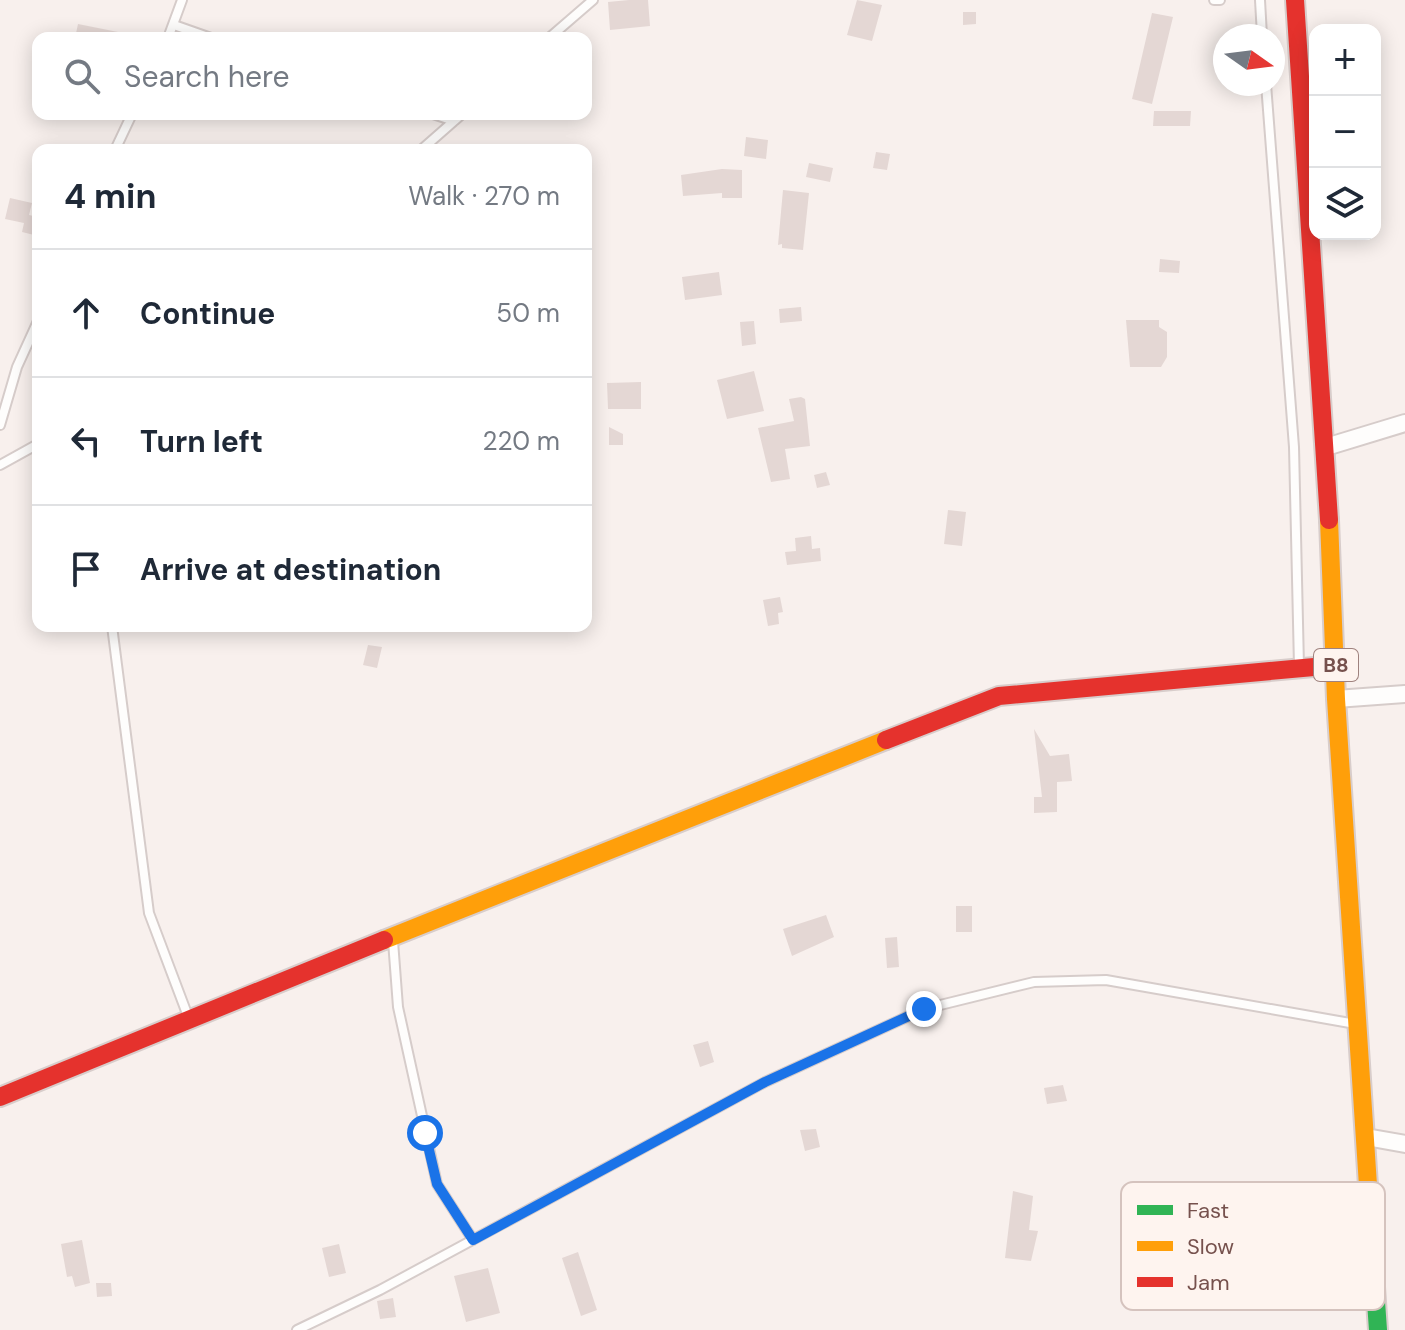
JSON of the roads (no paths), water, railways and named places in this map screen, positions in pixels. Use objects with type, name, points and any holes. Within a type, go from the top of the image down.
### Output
[{"type":"main road","name":"B8","points":[[1295,0],[1326,447],[1336,699],[1369,1182]]},
{"type":"main road","points":[[0,1097],[392,936],[999,696],[1336,665]]},
{"type":"main road","name":"B8","points":[[1377,1310],[1378,1330]]},
{"type":"street","points":[[1326,447],[1405,423]]},
{"type":"street","points":[[1336,699],[1405,694]]},
{"type":"street","points":[[1366,1137],[1405,1144]]},
{"type":"lane","points":[[171,32],[182,0]]},
{"type":"lane","points":[[556,32],[593,0]]},
{"type":"lane","points":[[1214,0],[1220,0]]},
{"type":"lane","points":[[1260,0],[1261,24]]},
{"type":"lane","points":[[174,25],[194,32]]},
{"type":"lane","points":[[1267,96],[1294,447],[1299,669]]},
{"type":"lane","points":[[118,144],[129,120]]},
{"type":"lane","points":[[428,144],[454,121]]},
{"type":"lane","points":[[0,425],[17,367],[32,334]]},
{"type":"lane","points":[[0,465],[32,447]]},
{"type":"lane","points":[[113,632],[149,913],[190,1021]]},
{"type":"lane","points":[[392,936],[398,1007],[437,1184],[473,1240]]},
{"type":"lane","points":[[297,1330],[380,1290],[765,1082],[924,1009],[1034,982],[1106,980],[1275,1012],[1322,1016],[1356,1025]]}]
